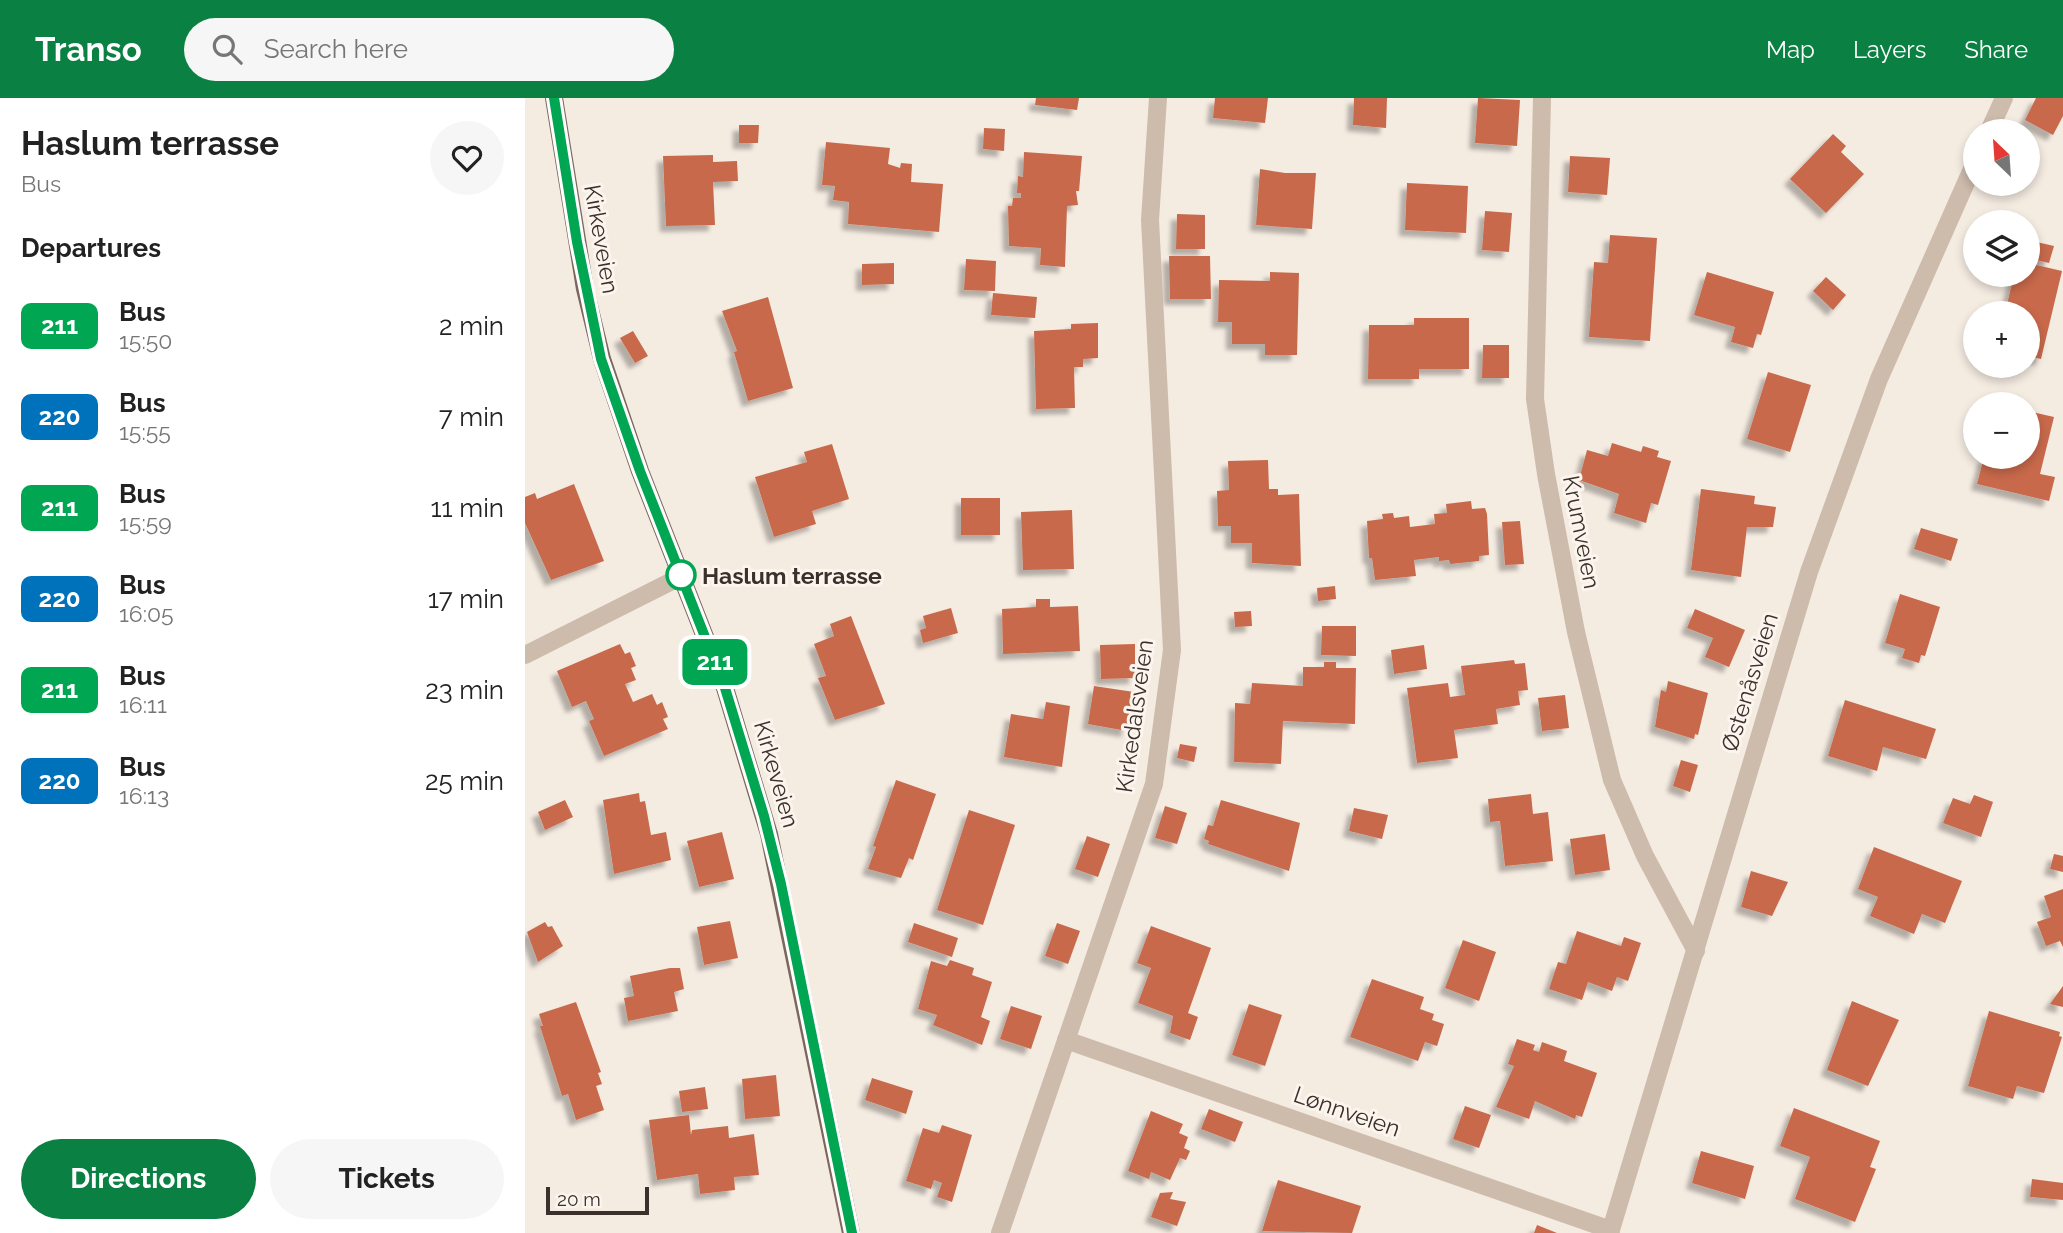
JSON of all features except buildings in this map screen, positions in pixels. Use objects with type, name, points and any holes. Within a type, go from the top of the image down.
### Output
[{"type":"main road","name":"Kirkeveien","points":[[554,98],[575,235],[601,359],[631,447],[725,688],[766,823],[781,884],[851,1233]]},
{"type":"street","name":"Kirkedalsveien","points":[[1000,1233],[1154,784],[1172,650],[1150,220],[1158,98]]},
{"type":"street","name":"Krumveien","points":[[1542,98],[1535,399],[1546,474],[1576,632],[1612,780],[1645,856],[1696,951]]},
{"type":"street","points":[[1994,119],[2004,98]]},
{"type":"street","name":"Østenåsveien","points":[[1611,1232],[1756,742],[1844,470],[1879,379],[1963,189]]},
{"type":"street","points":[[525,655],[682,576]]},
{"type":"street","name":"Lønnveien","points":[[1066,1040],[1611,1232]]},
{"type":"bus line","name":"211","points":[[554,98],[585,289],[601,359],[640,471],[725,688],[755,780],[781,884],[852,1233]]},
{"type":"place","name":"Haslum terrasse","points":[[681,575]]}]
